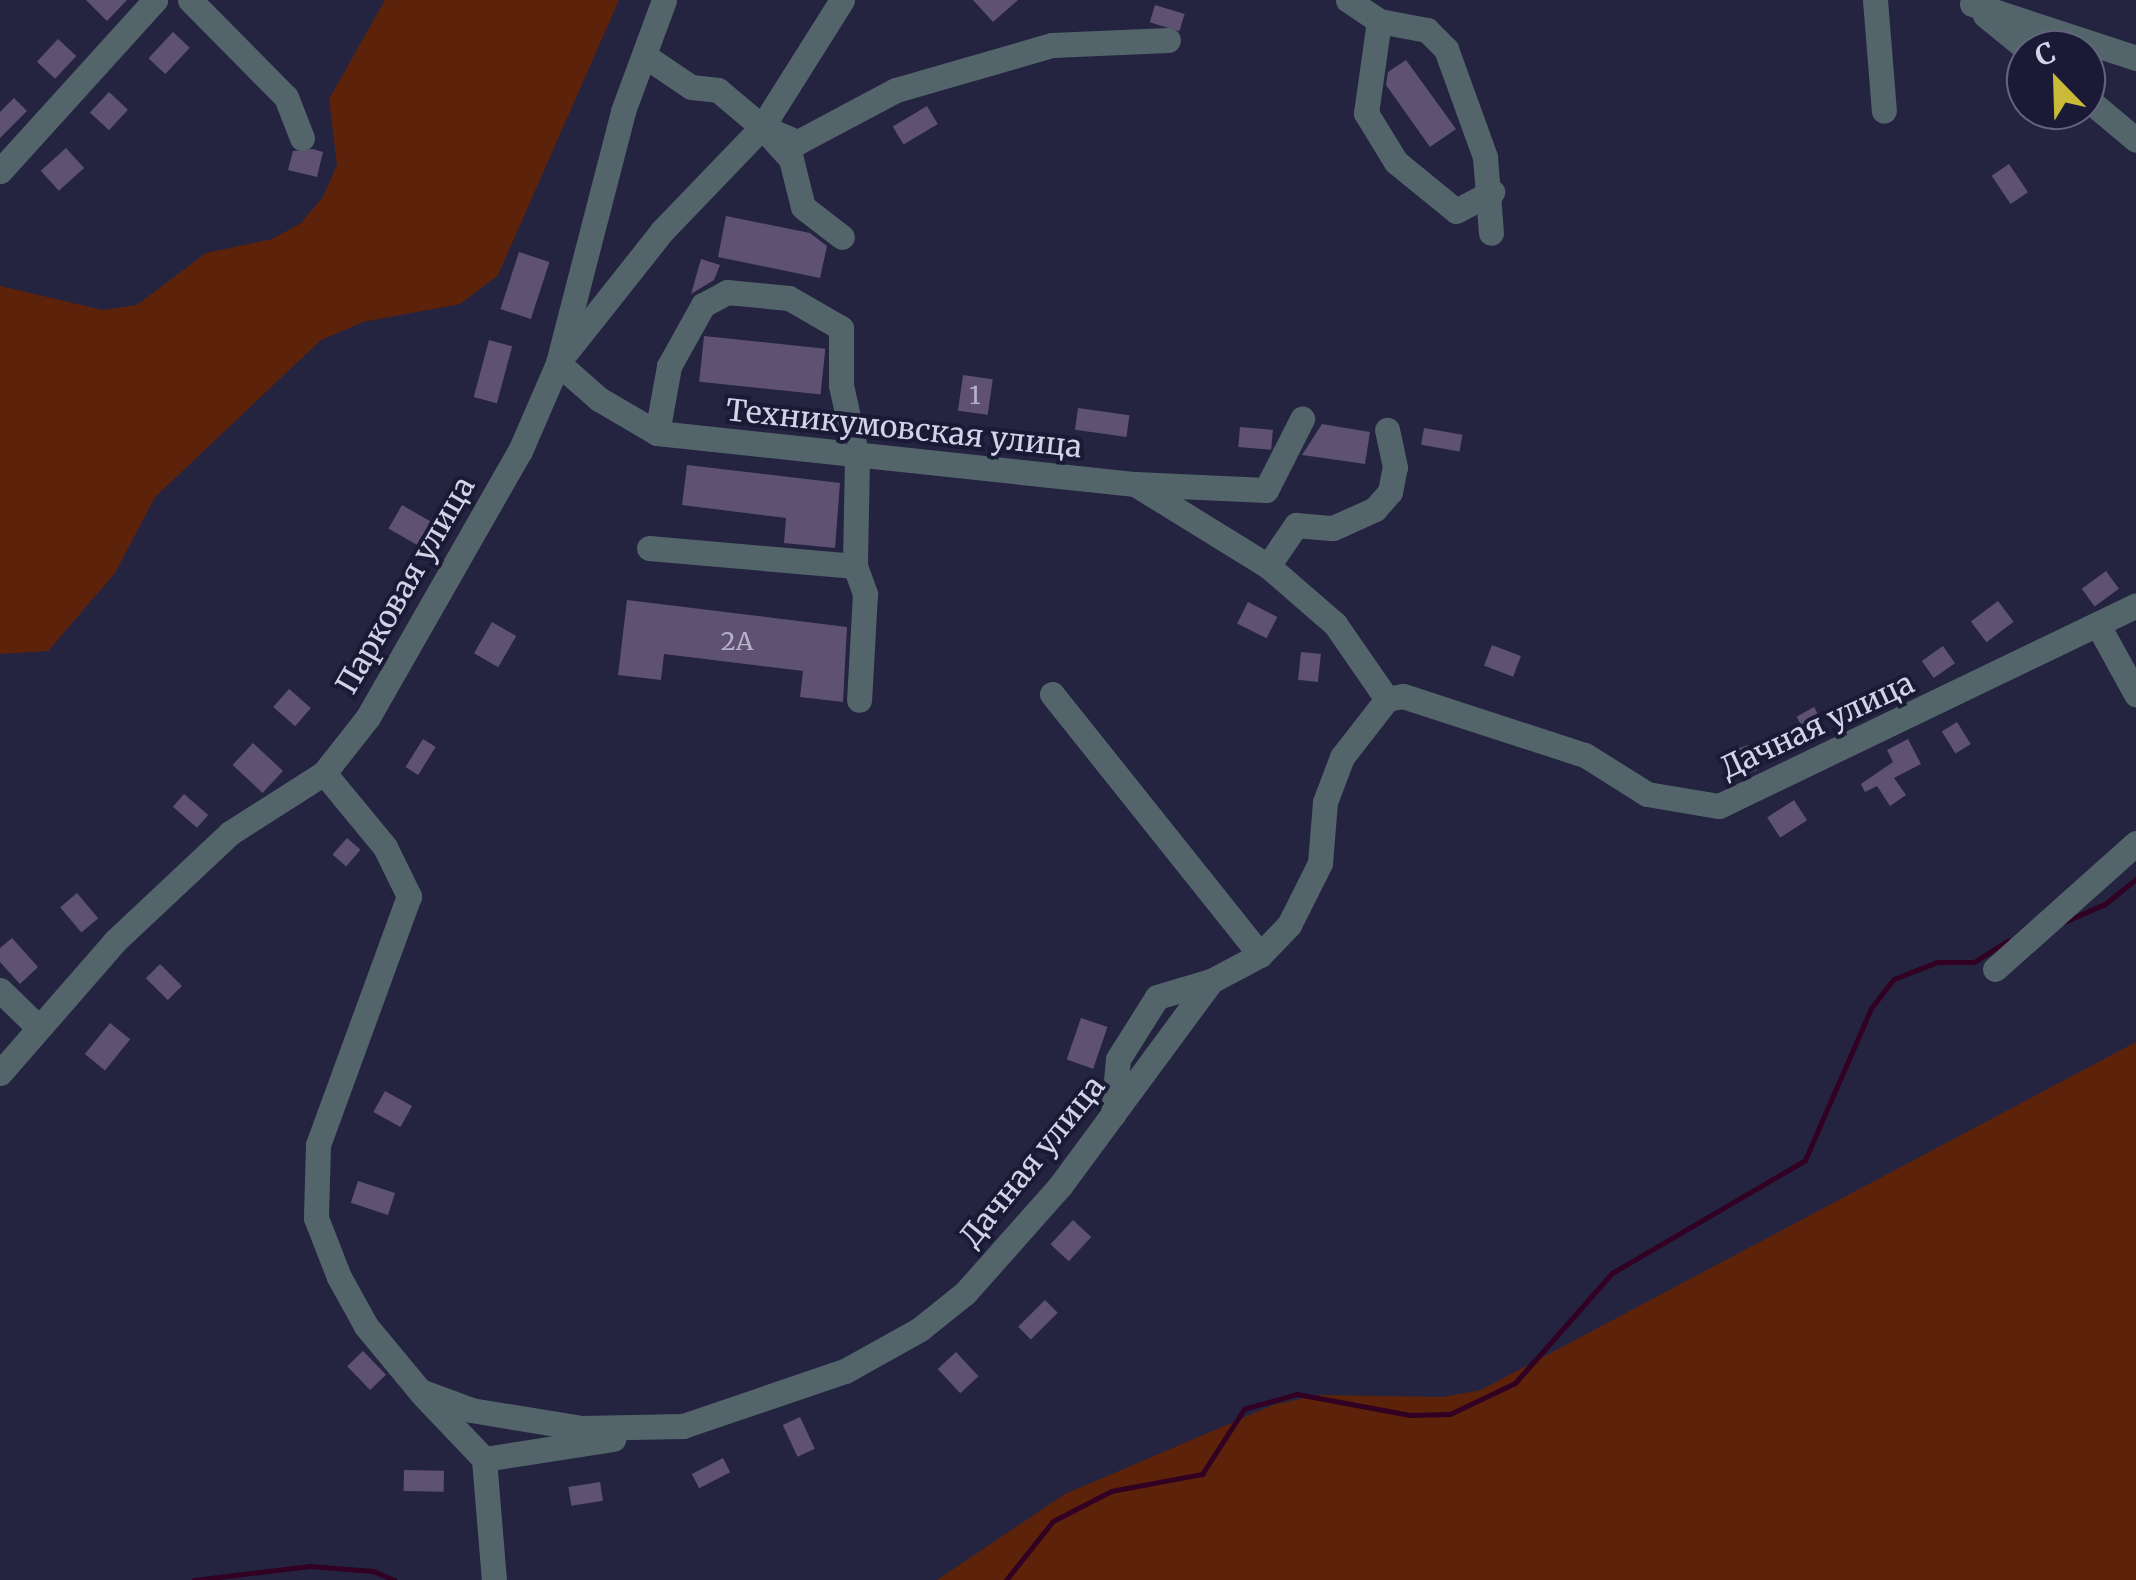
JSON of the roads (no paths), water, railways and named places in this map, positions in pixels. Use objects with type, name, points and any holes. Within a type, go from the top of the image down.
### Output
[{"type":"street","points":[[0,171],[155,0]]},
{"type":"street","points":[[190,0],[286,97],[302,138]]},
{"type":"street","name":"Парковая улица","points":[[0,1073],[115,941],[230,833],[324,773],[368,717],[511,468],[558,363],[623,111],[664,0]]},
{"type":"street","points":[[558,363],[662,232],[762,127],[842,0]]},
{"type":"street","points":[[1348,0],[1379,21],[1427,30],[1446,50],[1492,192],[1491,232]]},
{"type":"street","points":[[1875,0],[1873,34],[1884,111]]},
{"type":"street","points":[[1967,2],[2006,33]]},
{"type":"street","points":[[1967,2],[2136,58]]},
{"type":"street","points":[[1379,21],[1366,113],[1396,162],[1456,212],[1492,192]]},
{"type":"street","points":[[762,127],[798,142],[896,90],[1052,46],[1168,40]]},
{"type":"street","points":[[646,56],[690,87],[718,90],[762,127],[791,158],[802,207],[842,237]]},
{"type":"street","points":[[2106,115],[2136,140]]},
{"type":"street","points":[[657,433],[668,366],[703,305],[727,292],[788,298],[841,328],[842,385],[856,458],[855,566],[866,612],[859,700]]},
{"type":"street","name":"Техникумовская улица","points":[[558,363],[598,398],[657,433],[856,458],[1135,484],[1266,490],[1302,418]]},
{"type":"street","points":[[1268,566],[1296,526],[1333,528],[1375,509],[1390,492],[1395,467],[1387,430]]},
{"type":"street","points":[[1135,484],[1268,566],[1335,624],[1387,699]]},
{"type":"street","points":[[649,548],[855,566]]},
{"type":"street","name":"Дачная улица","points":[[324,773],[385,847],[409,896],[318,1145],[316,1218],[366,1326],[420,1391],[471,1410],[582,1428],[683,1426],[845,1371],[920,1329],[965,1292],[1060,1186],[1211,981],[1260,954],[1288,925],[1320,863],[1324,802],[1342,757],[1387,699],[1403,696],[1585,755],[1648,794],[1719,806],[2099,627],[2136,605]]},
{"type":"street","points":[[2099,627],[2136,694]]},
{"type":"street","points":[[1052,694],[1260,954]]},
{"type":"street","points":[[1995,969],[2136,843]]},
{"type":"street","points":[[0,990],[38,1027]]},
{"type":"street","points":[[420,1391],[484,1459],[494,1580]]},
{"type":"street","points":[[484,1459],[683,1426]]},
{"type":"waterway","points":[[2064,922],[2105,904],[2136,879]]},
{"type":"waterway","points":[[1006,1580],[1053,1521],[1111,1491],[1202,1474],[1244,1409],[1297,1394],[1410,1415],[1450,1414],[1515,1383],[1612,1273],[1805,1160],[1871,1008],[1894,979],[1937,962],[1974,962],[2009,940]]},
{"type":"waterway","points":[[194,1580],[310,1566],[373,1571],[394,1580]]}]
